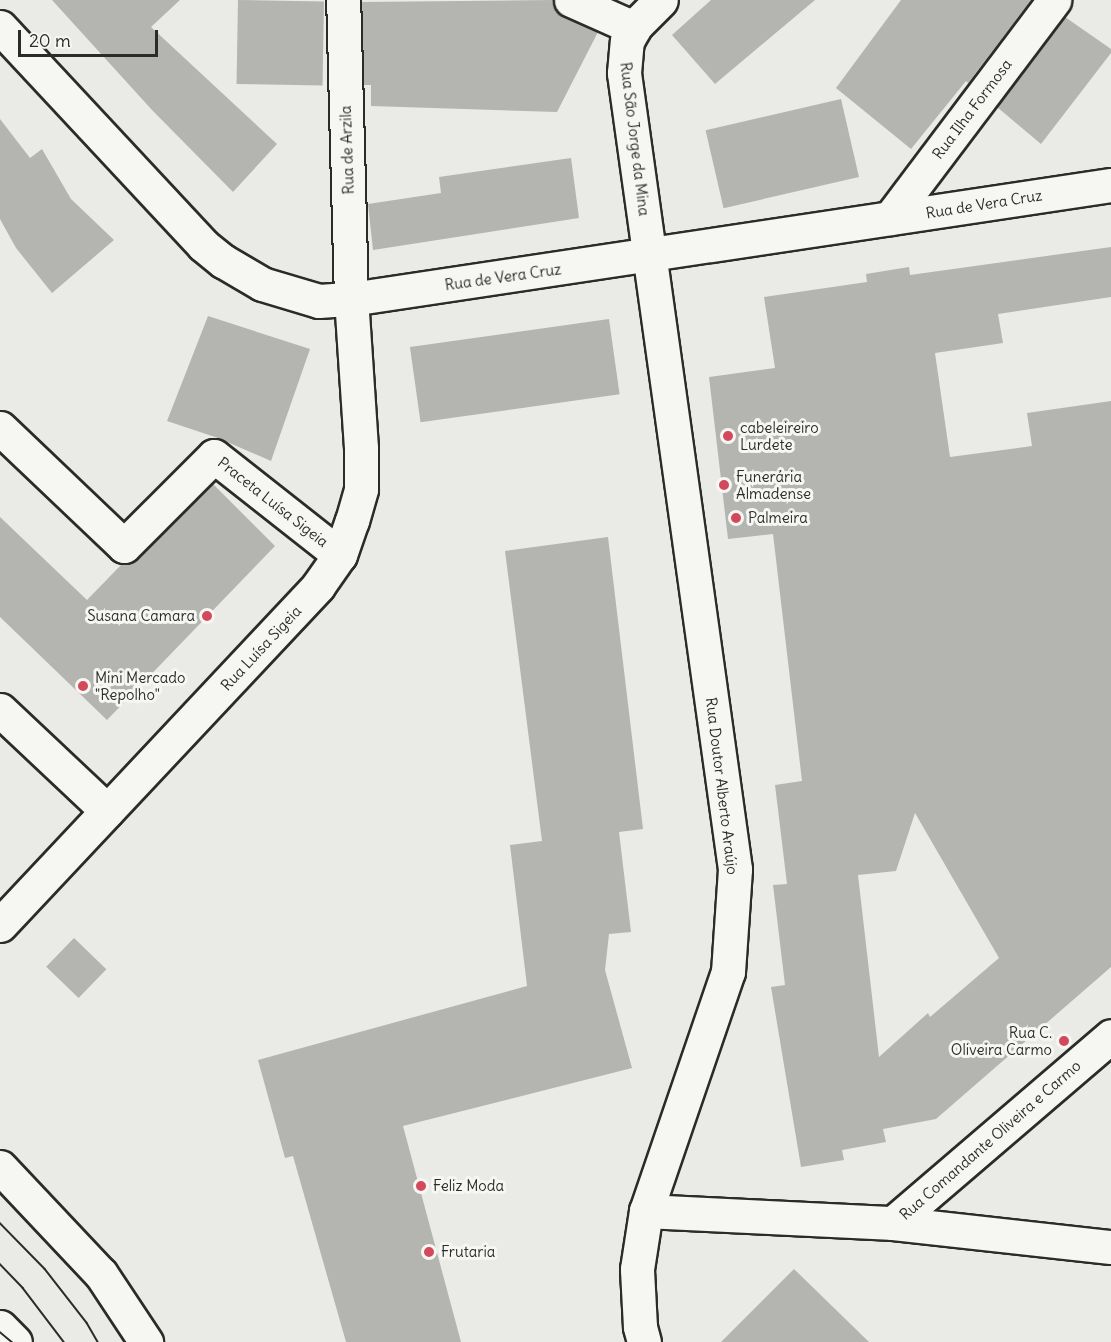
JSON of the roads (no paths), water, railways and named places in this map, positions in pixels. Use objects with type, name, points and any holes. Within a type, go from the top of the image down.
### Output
[{"type":"street","name":"Rua de Arzila","points":[[343,0],[351,299]]},
{"type":"street","points":[[571,0],[634,28]]},
{"type":"street","name":"Rua São Jorge da Mina","points":[[650,255],[624,72],[627,41],[634,28],[661,0]]},
{"type":"street","name":"Rua Ilha Formosa","points":[[890,218],[1053,0]]},
{"type":"street","name":"Rua de Vera Cruz","points":[[0,27],[187,230],[223,261],[262,284],[302,298],[319,301],[351,299],[1111,185]]},
{"type":"street","name":"Rua Doutor Alberto Araújo","points":[[644,1342],[640,1327],[637,1269],[646,1211],[728,972],[735,869],[650,255]]},
{"type":"street","name":"Rua Luísa Sigeia","points":[[0,926],[318,586],[340,555],[362,489],[351,299]]},
{"type":"street","name":"Praceta Luísa Sigeia","points":[[0,428],[124,546],[214,456],[340,555]]},
{"type":"street","points":[[0,710],[107,811]]},
{"type":"street","name":"Rua Comandante Oliveira e Carmo","points":[[646,1211],[893,1223],[1111,1036]]},
{"type":"street","points":[[0,1167],[101,1274],[146,1342]]},
{"type":"street","points":[[893,1223],[1111,1247]]},
{"type":"street","points":[[0,1327],[15,1342]]},
{"type":"tram line","points":[[0,1223],[45,1269],[87,1323],[98,1342]]},
{"type":"tram line","points":[[0,1264],[23,1288],[64,1342]]},
{"type":"tram line","points":[[0,1332],[12,1342]]},
{"type":"place","name":"cabeleireiro Lurdete","points":[[728,436]]},
{"type":"place","name":"Funerária Almadense","points":[[724,485]]},
{"type":"place","name":"Palmeira","points":[[736,518]]},
{"type":"place","name":"Susana Camara","points":[[207,616]]},
{"type":"place","name":"Mini Mercado \"Repolho\"","points":[[83,686]]},
{"type":"place","name":"Rua C. Oliveira Carmo","points":[[1064,1041]]},
{"type":"place","name":"Feliz Moda","points":[[421,1186]]},
{"type":"place","name":"Frutaria","points":[[429,1252]]}]
